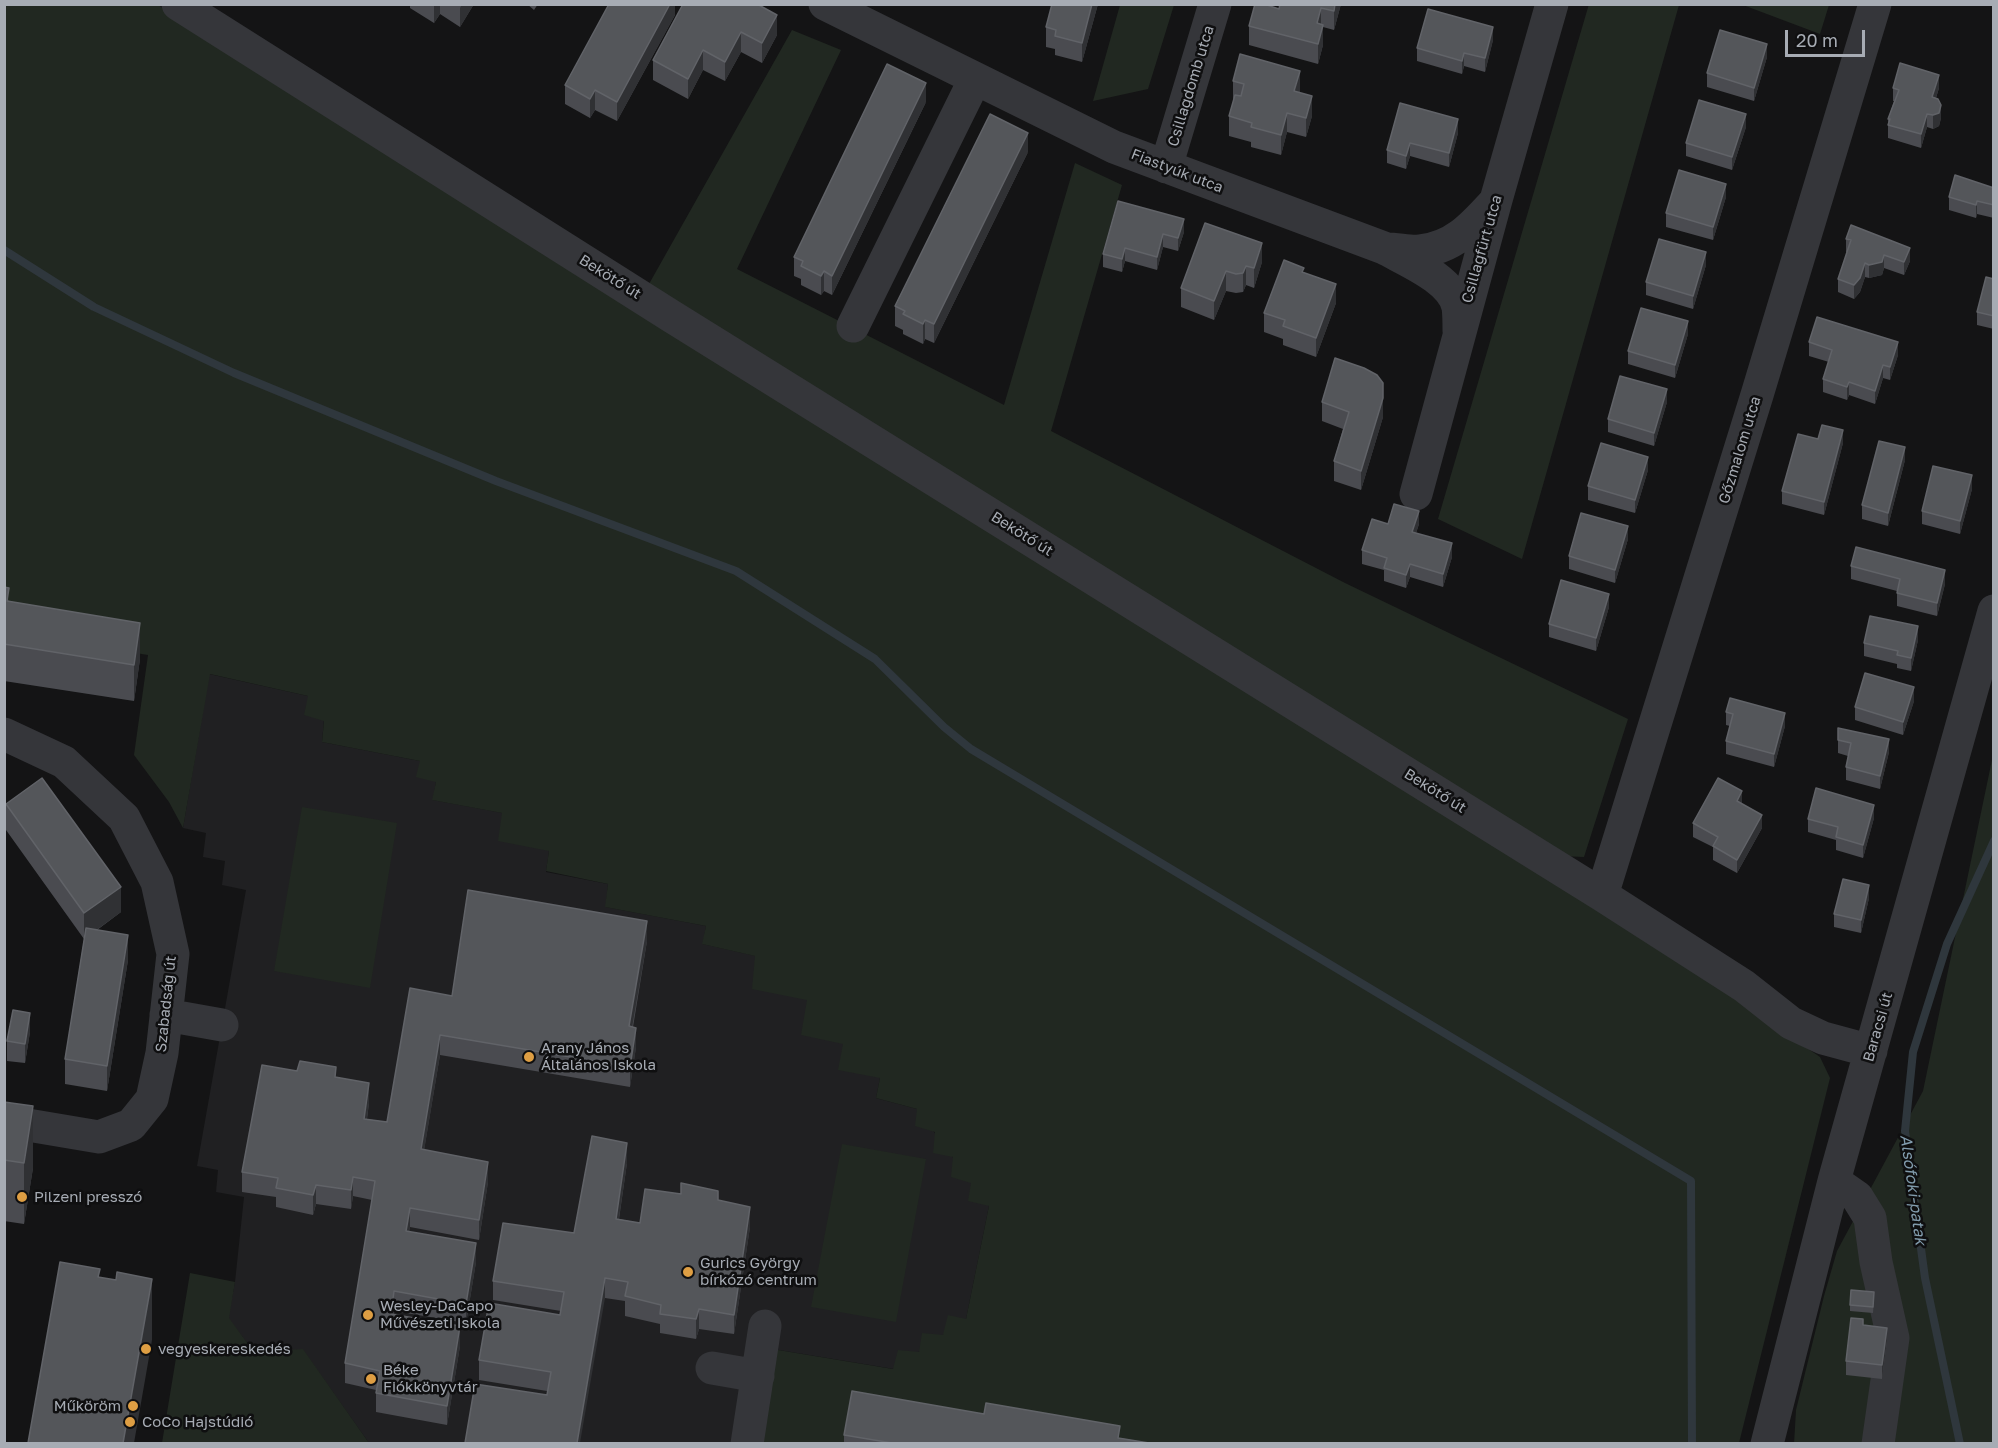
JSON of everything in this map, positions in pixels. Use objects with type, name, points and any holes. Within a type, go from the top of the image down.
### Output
[{"type":"street","name":"Bekötő út","points":[[178,4],[671,316],[1602,895],[1744,986],[1791,1023],[1823,1038],[1871,1051]]},
{"type":"street","name":"Fiastyúk utca","points":[[825,4],[1114,147],[1384,248],[1446,285],[1458,305],[1460,331]]},
{"type":"street","name":"Csillagdomb utca","points":[[1166,167],[1215,4]]},
{"type":"street","name":"Csillagfürt utca","points":[[1416,494],[1552,4]]},
{"type":"street","name":"Gőzmalom utca","points":[[1602,895],[1875,4]]},
{"type":"street","points":[[853,326],[975,79]]},
{"type":"street","name":"Fiastyúk utca","points":[[1384,248],[1420,251],[1449,243],[1469,231],[1496,200]]},
{"type":"street","name":"Baracsi út","points":[[1767,1443],[1834,1181],[1994,611]]},
{"type":"street","name":"Szabadság út","points":[[4,734],[64,762],[124,818],[156,882],[172,954],[162,1053],[152,1099],[130,1125],[99,1137],[4,1121]]},
{"type":"street","points":[[166,1016],[222,1025]]},
{"type":"street","points":[[1834,1181],[1857,1197],[1870,1218],[1876,1262],[1893,1338],[1878,1443]]},
{"type":"street","points":[[747,1443],[765,1326]]},
{"type":"street","points":[[712,1368],[758,1376]]},
{"type":"shaded area","points":[[1589,4],[1679,5],[1522,559],[1438,519]]},
{"type":"shaded area","points":[[4,5],[158,5],[1632,928],[1820,1057],[1830,1078],[1739,1443],[738,1443],[754,1346],[893,1369],[898,1350],[919,1352],[922,1333],[943,1335],[948,1315],[966,1319],[989,1206],[968,1201],[971,1183],[951,1177],[953,1157],[933,1153],[935,1132],[915,1126],[917,1109],[876,1098],[880,1078],[838,1070],[843,1044],[801,1035],[807,1000],[752,989],[755,956],[702,944],[706,926],[605,907],[608,884],[546,871],[549,851],[498,841],[502,813],[432,800],[436,782],[416,777],[420,761],[322,742],[324,721],[304,715],[308,696],[210,674],[183,828],[169,802],[134,755],[148,655],[15,634],[4,616]]},
{"type":"shaded area","points":[[1120,5],[1174,5],[1148,89],[1093,101]]},
{"type":"shaded area","points":[[1743,5],[1829,5],[1820,34]]},
{"type":"shaded area","points":[[792,30],[841,50],[737,269],[1004,405],[1075,163],[1122,185],[1051,431],[1345,583],[1628,719],[1584,857],[1561,856],[649,284]]},
{"type":"shaded area","name":"Arany János Általános Iskola","points":[[209,674],[308,696],[324,720],[322,742],[420,761],[436,782],[433,800],[503,813],[549,851],[546,872],[608,884],[606,907],[706,926],[703,944],[756,956],[808,1000],[844,1044],[880,1078],[876,1098],[917,1109],[989,1206],[966,1319],[894,1369],[754,1346],[738,1443],[369,1443],[303,1350],[273,1351],[251,1348],[228,1318],[235,1282],[244,1197],[216,1192],[218,1170],[197,1166],[246,890],[222,885],[225,861],[203,857],[206,833],[183,828]]},
{"type":"shaded area","points":[[1993,755],[1993,1443],[1794,1444],[1796,1410],[1837,1251],[1923,1091]]},
{"type":"shaded area","points":[[302,807],[397,823],[370,988],[274,971]]},
{"type":"shaded area","points":[[842,1144],[926,1159],[896,1322],[811,1307]]},
{"type":"shaded area","points":[[190,1273],[235,1282],[229,1318],[251,1348],[273,1351],[303,1349],[369,1443],[162,1443]]},
{"type":"building","points":[[609,4],[670,4],[617,102],[595,90],[590,99],[565,85]]},
{"type":"building","points":[[683,4],[757,4],[777,15],[762,43],[741,32],[725,62],[703,50],[688,79],[653,60]]},
{"type":"building","points":[[1052,4],[1092,4],[1082,43],[1055,36],[1056,30],[1046,27]]},
{"type":"building","points":[[1255,4],[1264,4],[1279,9],[1280,4],[1335,4],[1334,11],[1321,8],[1317,23],[1323,25],[1318,44],[1249,26]]},
{"type":"building","points":[[1428,9],[1493,27],[1485,58],[1464,53],[1462,61],[1417,48]]},
{"type":"building","points":[[1720,30],[1767,44],[1754,88],[1707,73]]},
{"type":"building","points":[[1240,54],[1300,71],[1294,91],[1312,96],[1306,118],[1287,113],[1281,135],[1251,127],[1252,123],[1229,116],[1235,95],[1241,96],[1244,84],[1233,81]]},
{"type":"building","points":[[1900,63],[1939,75],[1932,97],[1938,99],[1941,105],[1939,113],[1927,114],[1921,134],[1888,125],[1899,90],[1893,88]]},
{"type":"building","points":[[887,64],[926,83],[832,276],[824,271],[821,276],[801,266],[803,261],[794,257]]},
{"type":"building","points":[[1699,100],[1746,114],[1732,157],[1686,143]]},
{"type":"building","points":[[1400,103],[1458,119],[1449,153],[1410,143],[1406,156],[1387,150]]},
{"type":"building","points":[[990,114],[1028,133],[934,324],[925,320],[923,324],[903,314],[905,311],[895,306]]},
{"type":"building","points":[[1679,170],[1726,184],[1713,227],[1666,213]]},
{"type":"building","points":[[1955,175],[1994,188],[1994,205],[1977,201],[1976,205],[1949,197]]},
{"type":"building","points":[[1118,201],[1184,219],[1178,238],[1163,234],[1157,257],[1125,248],[1122,259],[1103,254]]},
{"type":"building","points":[[1205,223],[1262,243],[1254,268],[1246,266],[1243,273],[1236,274],[1226,271],[1214,301],[1181,288]]},
{"type":"building","points":[[1851,225],[1910,248],[1904,262],[1884,255],[1882,262],[1869,265],[1865,263],[1860,278],[1854,285],[1838,279],[1851,240],[1846,239]]},
{"type":"building","points":[[1659,239],[1706,252],[1693,296],[1646,282]]},
{"type":"building","points":[[1284,260],[1304,268],[1302,272],[1336,284],[1316,338],[1283,326],[1285,320],[1264,313]]},
{"type":"building","points":[[1986,277],[1994,279],[1994,316],[1977,312]]},
{"type":"building","points":[[1641,308],[1688,321],[1675,365],[1628,351]]},
{"type":"building","points":[[1817,317],[1898,342],[1890,367],[1883,365],[1875,391],[1849,382],[1847,387],[1823,379],[1832,350],[1809,342]]},
{"type":"building","points":[[1335,358],[1364,368],[1377,375],[1383,383],[1383,398],[1361,471],[1334,461],[1349,412],[1322,402]]},
{"type":"building","points":[[1620,376],[1667,389],[1654,433],[1608,419]]},
{"type":"building","points":[[1822,425],[1843,430],[1824,502],[1782,491],[1798,434],[1818,439]]},
{"type":"building","points":[[1879,441],[1905,447],[1888,513],[1862,505]]},
{"type":"building","points":[[1601,443],[1648,457],[1635,500],[1588,486]]},
{"type":"building","points":[[1933,466],[1972,475],[1960,521],[1922,511]]},
{"type":"building","points":[[1394,504],[1419,511],[1412,532],[1452,543],[1443,574],[1410,564],[1406,575],[1384,568],[1387,558],[1362,550],[1372,519],[1388,524]]},
{"type":"building","points":[[1581,513],[1628,526],[1615,570],[1569,556]]},
{"type":"building","points":[[1856,547],[1945,570],[1937,603],[1897,593],[1900,579],[1851,566]]},
{"type":"building","points":[[1561,580],[1609,594],[1596,638],[1549,624]]},
{"type":"building","points":[[4,587],[9,588],[7,601],[140,623],[134,665],[4,644]]},
{"type":"building","points":[[1870,616],[1918,626],[1911,658],[1897,655],[1898,651],[1864,643]]},
{"type":"building","points":[[1865,673],[1914,687],[1903,722],[1855,707]]},
{"type":"building","points":[[1730,698],[1785,713],[1774,754],[1726,741],[1733,714],[1726,712]]},
{"type":"building","points":[[1838,728],[1889,739],[1880,776],[1846,767],[1851,743],[1838,740]]},
{"type":"building","points":[[42,778],[121,887],[84,913],[6,804]]},
{"type":"building","points":[[1718,778],[1742,791],[1737,801],[1762,815],[1737,860],[1713,846],[1718,837],[1693,823]]},
{"type":"building","points":[[1816,788],[1874,805],[1863,845],[1836,837],[1838,827],[1808,819]]},
{"type":"building","points":[[1843,879],[1869,885],[1861,920],[1834,914]]},
{"type":"building","name":"Arany János Általános Iskola","points":[[468,890],[647,921],[629,1026],[636,1028],[630,1067],[440,1035],[421,1149],[488,1162],[479,1220],[410,1208],[406,1231],[476,1243],[466,1304],[394,1291],[391,1314],[460,1326],[447,1406],[376,1393],[380,1371],[345,1363],[375,1181],[353,1177],[351,1190],[316,1185],[313,1195],[276,1188],[278,1178],[242,1172],[262,1065],[297,1071],[300,1061],[336,1067],[335,1077],[369,1083],[364,1119],[387,1122],[410,988],[452,996]]},
{"type":"building","points":[[86,928],[128,935],[107,1066],[65,1059]]},
{"type":"building","points":[[13,1010],[30,1013],[25,1044],[7,1041]]},
{"type":"building","points":[[4,1102],[33,1106],[24,1163],[4,1160]]},
{"type":"building","points":[[592,1136],[627,1143],[616,1219],[640,1223],[645,1189],[681,1194],[681,1183],[718,1191],[718,1200],[750,1207],[734,1315],[699,1309],[696,1319],[660,1314],[661,1305],[625,1296],[628,1282],[605,1278],[577,1443],[465,1443],[475,1384],[547,1395],[551,1372],[479,1360],[489,1303],[560,1315],[564,1292],[493,1281],[503,1223],[574,1233]]},
{"type":"building","points":[[60,1262],[100,1269],[98,1277],[116,1280],[117,1272],[152,1279],[123,1443],[28,1443]]},
{"type":"building","points":[[1851,1290],[1874,1292],[1873,1307],[1850,1305]]},
{"type":"building","points":[[1851,1318],[1863,1319],[1863,1325],[1887,1328],[1882,1365],[1846,1361]]},
{"type":"building","points":[[852,1391],[984,1414],[986,1403],[1120,1426],[1118,1438],[1149,1443],[892,1443],[844,1435]]},
{"type":"waterway","points":[[4,250],[94,307],[234,373],[496,481],[736,571],[875,659],[944,727],[971,749],[1691,1181],[1692,1444]]},
{"type":"waterway","name":"Alsófoki-patak","points":[[1960,1444],[1925,1278],[1905,1131],[1913,1052],[1947,944],[1994,841]]},
{"type":"place","name":"Arany János Általános Iskola","points":[[529,1057]]},
{"type":"place","name":"Pilzeni presszó","points":[[22,1197]]},
{"type":"place","name":"Gurics György bírkózó centrum","points":[[688,1272]]},
{"type":"place","name":"Wesley-DaCapo Művészeti Iskola","points":[[368,1315]]},
{"type":"place","name":"vegyeskereskedés","points":[[146,1349]]},
{"type":"place","name":"Béke Fiókkönyvtár","points":[[371,1379]]},
{"type":"place","name":"Műköröm","points":[[133,1406]]},
{"type":"place","name":"CoCo Hajstúdió","points":[[130,1422]]}]
